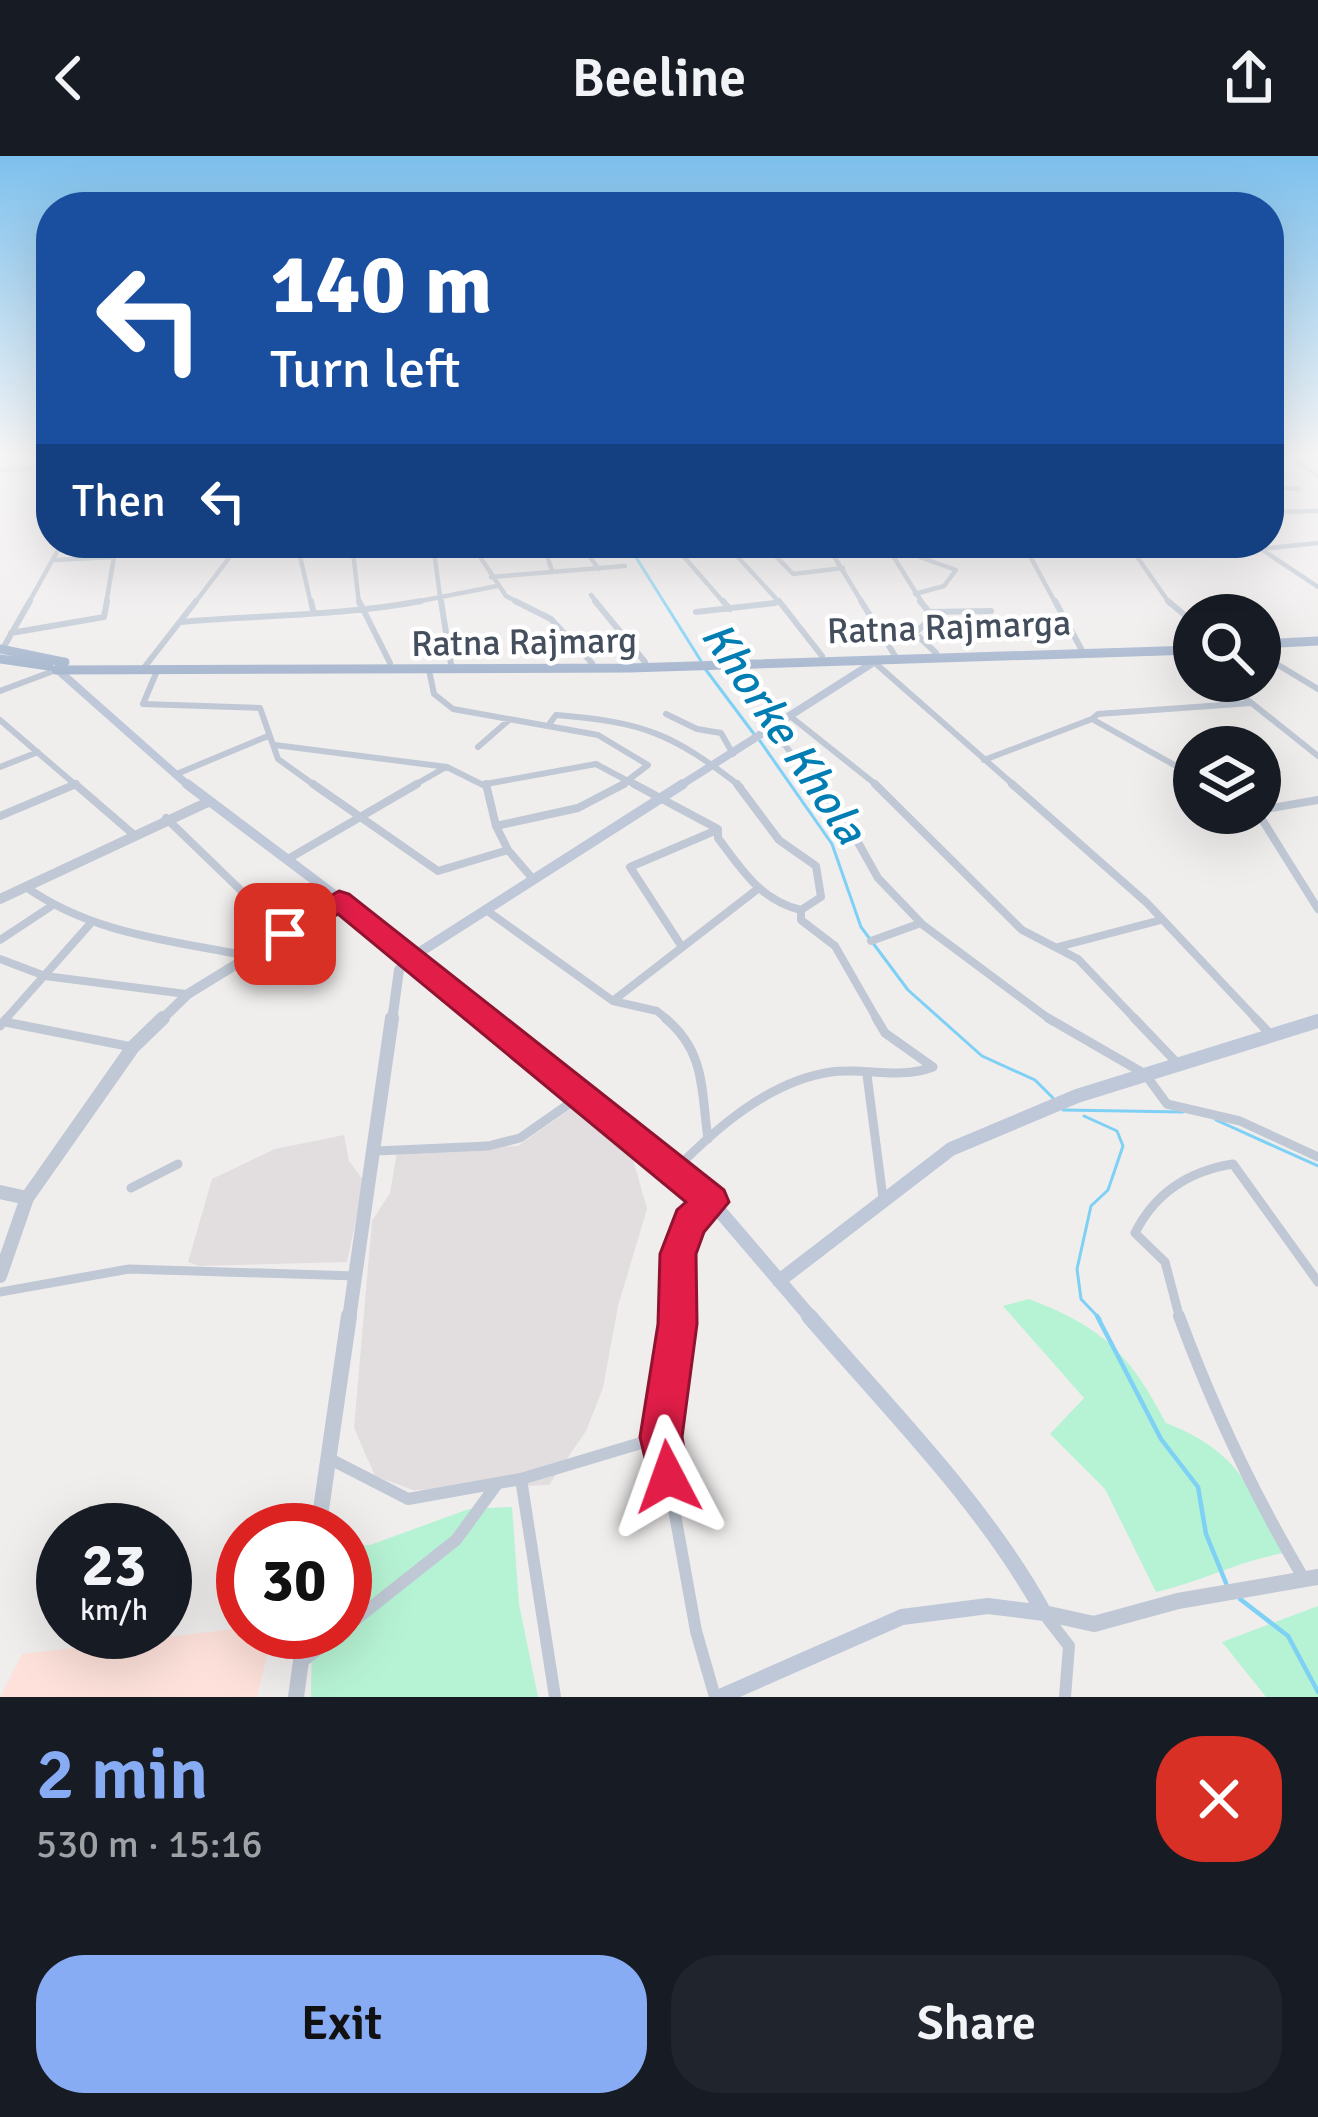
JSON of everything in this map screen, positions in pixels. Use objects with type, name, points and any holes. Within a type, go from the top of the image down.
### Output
[{"type":"main road","points":[[1281,648],[1318,645]]},
{"type":"main road","name":"Ratna Rajmarg","points":[[149,668],[874,662],[1173,651]]},
{"type":"main road","name":"Ratna Rajmarga","points":[[707,663],[821,656],[851,660],[936,653],[1083,652]]},
{"type":"main road","name":"Ratna Rajmarg","points":[[1,653],[64,667],[429,670],[683,662]]},
{"type":"main road","points":[[409,959],[874,662]]},
{"type":"main road","points":[[64,667],[72,688],[208,802],[377,927],[409,959],[712,1202],[932,1459],[1023,1575],[1044,1613]]},
{"type":"main road","points":[[779,1281],[951,1149],[1077,1096],[1318,1021]]},
{"type":"main road","points":[[718,1697],[902,1617],[988,1606],[1044,1613]]},
{"type":"street","points":[[1284,547],[1318,543]]},
{"type":"street","points":[[1,653],[55,560],[94,558]]},
{"type":"street","points":[[11,633],[104,617],[114,558]]},
{"type":"street","points":[[229,558],[149,668],[143,704],[260,708],[278,759],[438,872],[508,850]]},
{"type":"street","points":[[301,558],[313,610]]},
{"type":"street","points":[[351,558],[361,612],[385,645],[390,663]]},
{"type":"street","points":[[433,558],[451,664]]},
{"type":"street","points":[[480,558],[497,586],[551,619],[592,663]]},
{"type":"street","points":[[548,558],[552,571]]},
{"type":"street","points":[[591,558],[599,569]]},
{"type":"street","points":[[685,558],[730,608]]},
{"type":"street","points":[[737,558],[794,617],[821,656]]},
{"type":"street","points":[[780,558],[793,574],[843,568]]},
{"type":"street","points":[[836,558],[897,658]]},
{"type":"street","points":[[894,558],[929,612]]},
{"type":"street","points":[[915,595],[944,586],[956,570],[922,558]]},
{"type":"street","points":[[1031,558],[1083,652]]},
{"type":"street","points":[[1138,558],[1173,608]]},
{"type":"street","points":[[1275,558],[1318,587]]},
{"type":"street","points":[[490,578],[625,566]]},
{"type":"street","points":[[1305,577],[1318,575]]},
{"type":"street","points":[[180,622],[313,610],[361,612],[497,586]]},
{"type":"street","points":[[591,595],[645,662]]},
{"type":"street","points":[[696,612],[776,603]]},
{"type":"street","points":[[929,612],[991,610]]},
{"type":"street","points":[[929,612],[926,623],[915,633],[936,653]]},
{"type":"street","points":[[874,662],[1161,920],[1273,1036]]},
{"type":"street","points":[[1281,663],[1318,689]]},
{"type":"street","points":[[0,691],[64,667]]},
{"type":"street","points":[[429,670],[428,686],[434,696],[453,709],[598,735],[648,765],[630,782],[587,806],[496,826]]},
{"type":"street","points":[[983,761],[1097,714],[1251,703],[1318,756]]},
{"type":"street","points":[[550,723],[556,715],[627,721],[687,745],[741,787],[779,840],[816,866],[821,897],[801,910],[784,908],[755,891],[718,838],[718,829]]},
{"type":"street","points":[[666,715],[721,734],[733,754]]},
{"type":"street","points":[[790,716],[886,793],[1022,930],[1078,959],[1179,1065]]},
{"type":"street","points":[[1092,719],[1173,764]]},
{"type":"street","points":[[0,720],[133,834]]},
{"type":"street","points":[[478,747],[509,720]]},
{"type":"street","points":[[772,729],[846,821],[878,878],[920,922],[1056,1024],[1145,1074],[1167,1104],[1240,1121],[1318,1157]]},
{"type":"street","points":[[179,773],[268,736]]},
{"type":"street","points":[[275,745],[447,766],[486,784],[596,764],[718,829]]},
{"type":"street","points":[[0,767],[38,752]]},
{"type":"street","points":[[286,860],[447,766]]},
{"type":"street","points":[[0,817],[76,784]]},
{"type":"street","points":[[486,784],[496,826],[508,850],[533,879]]},
{"type":"street","points":[[1281,808],[1318,800]]},
{"type":"street","points":[[0,899],[208,802]]},
{"type":"street","points":[[166,818],[285,934]]},
{"type":"street","points":[[682,947],[630,867],[718,829]]},
{"type":"street","points":[[1272,834],[1318,909]]},
{"type":"street","points":[[25,886],[50,907],[91,924],[244,955]]},
{"type":"street","points":[[613,1001],[755,891]]},
{"type":"street","points":[[0,1276],[28,1198],[133,1047],[188,994],[244,955],[339,901]]},
{"type":"street","points":[[0,940],[50,907]]},
{"type":"street","points":[[485,909],[613,1001],[658,1011],[687,1036],[697,1057],[708,1139]]},
{"type":"street","points":[[673,1172],[734,1116],[804,1078],[834,1071],[867,1075],[923,1072],[933,1067],[885,1033],[835,946],[801,920],[801,910]]},
{"type":"street","points":[[1056,948],[1161,920]]},
{"type":"street","points":[[872,940],[920,922]]},
{"type":"street","points":[[2,1024],[91,924]]},
{"type":"street","points":[[0,959],[44,976],[188,994]]},
{"type":"street","points":[[322,1503],[399,970],[409,959]]},
{"type":"street","points":[[2,1024],[133,1047]]},
{"type":"street","points":[[867,1075],[869,1120],[884,1200]]},
{"type":"street","points":[[376,1151],[488,1146],[520,1138],[580,1096]]},
{"type":"street","points":[[131,1188],[178,1164]]},
{"type":"street","points":[[1044,1613],[1094,1624],[1178,1601],[1311,1578],[1213,1406],[1175,1306],[1165,1262],[1135,1233],[1149,1208],[1188,1176],[1206,1167],[1233,1164],[1318,1282]]},
{"type":"street","points":[[0,1192],[28,1198]]},
{"type":"street","points":[[712,1202],[690,1222],[678,1254],[677,1324],[661,1437],[696,1631],[718,1697]]},
{"type":"street","points":[[0,1292],[129,1269],[358,1276]]},
{"type":"street","points":[[328,1457],[408,1499],[521,1479],[661,1437]]},
{"type":"street","points":[[521,1479],[555,1697]]},
{"type":"street","points":[[372,1607],[456,1540],[497,1484]]},
{"type":"street","points":[[1044,1613],[1069,1646],[1066,1696]]},
{"type":"street","points":[[296,1697],[302,1659]]},
{"type":"street","points":[[301,1663],[306,1659]]},
{"type":"shaded area","points":[[580,1102],[620,1134],[633,1159],[647,1209],[618,1306],[603,1388],[586,1431],[549,1485],[413,1490],[375,1476],[354,1428],[372,1221],[390,1193],[397,1152],[518,1146]]},
{"type":"shaded area","points":[[344,1135],[349,1161],[364,1181],[347,1262],[199,1266],[188,1262],[212,1179],[275,1149]]},
{"type":"shaded area","points":[[216,1631],[216,1659],[266,1659],[257,1697],[0,1697],[22,1654],[36,1652],[36,1659],[192,1659],[192,1634]]},
{"type":"green space","points":[[1029,1299],[1096,1333],[1140,1378],[1166,1423],[1227,1459],[1251,1491],[1284,1553],[1156,1592],[1105,1489],[1050,1434],[1084,1398],[1003,1306]]},
{"type":"green space","points":[[512,1507],[519,1604],[538,1697],[311,1697],[312,1659],[372,1659],[372,1544],[469,1509]]},
{"type":"green space","points":[[1318,1606],[1318,1697],[1266,1697],[1222,1642]]},
{"type":"waterway","name":"Khorke Khola","points":[[636,558],[701,661]]},
{"type":"waterway","name":"Khorke Khola","points":[[706,670],[754,734]]},
{"type":"waterway","name":"Khorke Khola","points":[[760,741],[832,844],[861,927],[908,990],[982,1056],[1035,1080],[1053,1098]]},
{"type":"waterway","name":"Khorke Khola","points":[[1063,1110],[1183,1112]]},
{"type":"waterway","points":[[1084,1116],[1117,1131],[1123,1146],[1108,1190],[1091,1206],[1077,1269],[1081,1299],[1100,1319]]},
{"type":"waterway","name":"Khorke Khola","points":[[1216,1120],[1318,1166]]},
{"type":"waterway","points":[[1097,1316],[1161,1439],[1198,1487],[1206,1534],[1226,1583]]},
{"type":"waterway","points":[[1240,1599],[1288,1636],[1318,1692]]},
{"type":"route","points":[[285,934],[339,901],[377,927],[433,979],[460,995],[712,1202],[690,1222],[678,1254],[677,1324],[661,1437],[668,1477]]}]
